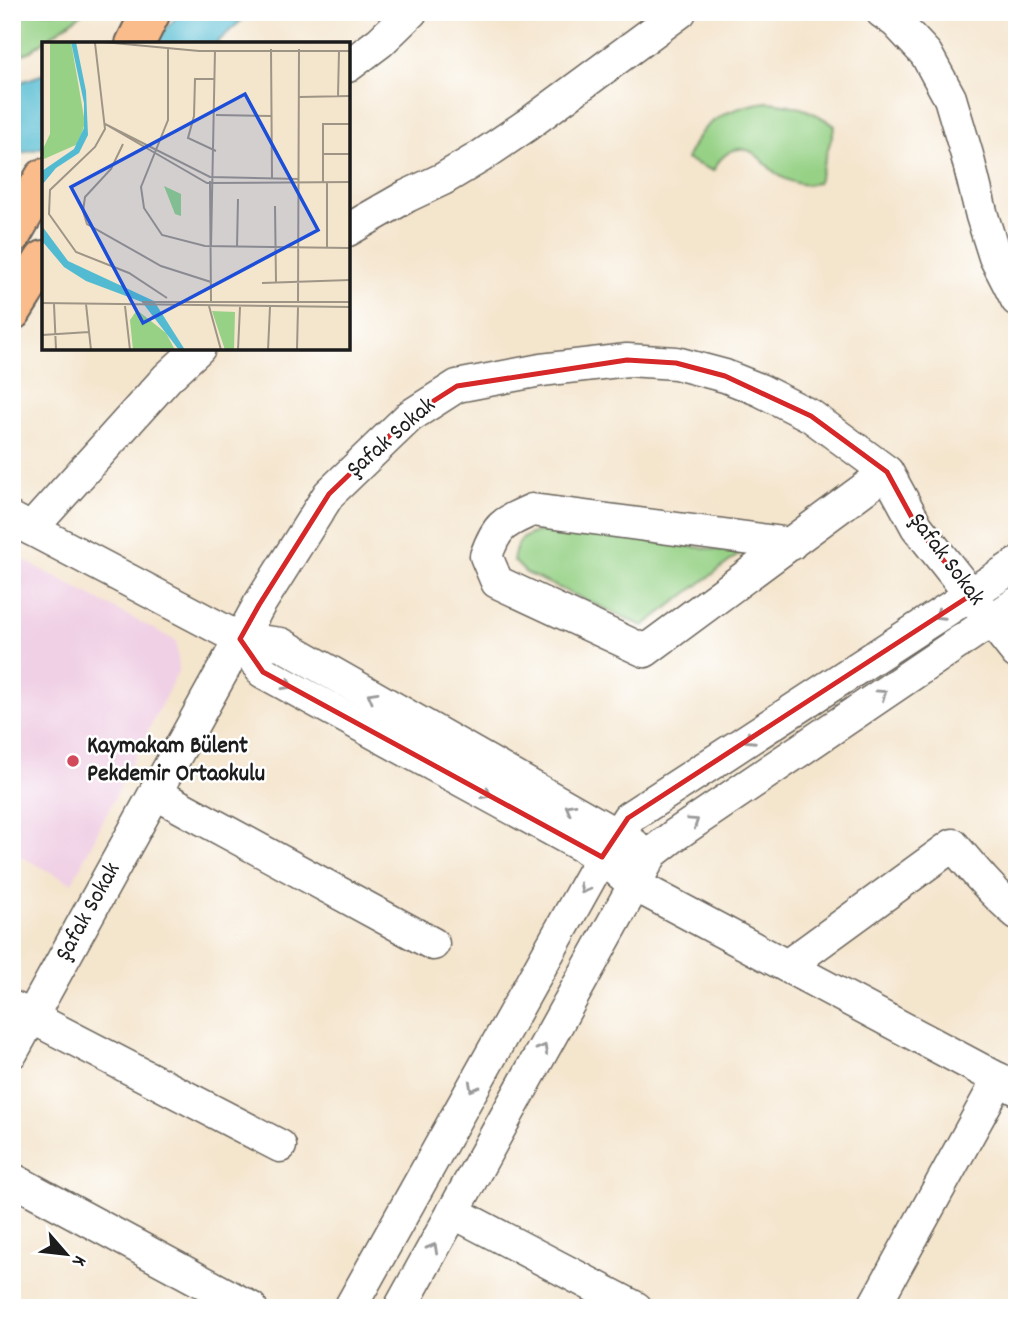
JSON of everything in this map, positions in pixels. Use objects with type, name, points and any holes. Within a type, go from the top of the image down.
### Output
[{"type":"main road","points":[[122,35],[151,12]]},
{"type":"main road","points":[[12,233],[42,181]]},
{"type":"main road","points":[[12,312],[42,263]]},
{"type":"street","points":[[350,64],[380,42],[411,12]]},
{"type":"street","points":[[350,229],[480,156],[538,117],[680,12]]},
{"type":"street","points":[[882,12],[896,22],[926,54],[950,98],[995,257],[1017,300]]},
{"type":"street","points":[[197,350],[22,524],[240,639],[281,644],[610,846],[650,855]]},
{"type":"street","name":"Şafak Sokak","points":[[12,1052],[22,1012],[155,793],[259,605],[329,494],[410,416],[457,386],[541,370],[626,359],[676,363],[749,385],[811,416],[887,472],[917,527],[971,594],[1004,612],[1017,653]]},
{"type":"street","points":[[790,544],[533,510],[505,522],[494,536],[486,556],[497,582],[645,651],[790,544],[887,472]]},
{"type":"street","points":[[350,1308],[628,818],[1017,564]]},
{"type":"street","points":[[400,1308],[650,855],[674,835],[1004,612]]},
{"type":"street","points":[[155,793],[433,944]]},
{"type":"street","points":[[787,966],[953,845],[1003,902],[1017,913]]},
{"type":"street","points":[[610,846],[633,884],[1008,1084],[873,1308]]},
{"type":"street","points":[[22,1012],[280,1146]]},
{"type":"street","points":[[12,1180],[251,1308]]},
{"type":"street","points":[[453,1212],[636,1308]]},
{"type":"highlighted area","points":[[627,360],[676,363],[725,376],[811,416],[887,472],[917,527],[971,595],[628,818],[602,857],[263,672],[240,639],[259,605],[329,494],[410,416],[457,386]]},
{"type":"shaded area","name":"Kaymakam Bülent Pekdemir Ortaokulu","points":[[12,554],[176,641],[179,669],[72,883],[12,852]]},
{"type":"green space","points":[[12,12],[84,12],[29,52],[12,57]]},
{"type":"green space","points":[[767,102],[803,109],[835,126],[818,182],[803,184],[786,179],[757,155],[745,149],[728,153],[713,171],[686,159],[701,132],[718,118],[741,107]]},
{"type":"green space","points":[[540,531],[572,531],[741,553],[643,626],[526,573],[513,560],[516,548],[524,537]]},
{"type":"water","points":[[181,12],[251,12],[217,42],[154,42]]},
{"type":"water","points":[[42,75],[42,148],[12,156],[12,85]]},
{"type":"place","name":"Kaymakam Bülent Pekdemir Ortaokulu","points":[[73,761]]}]
